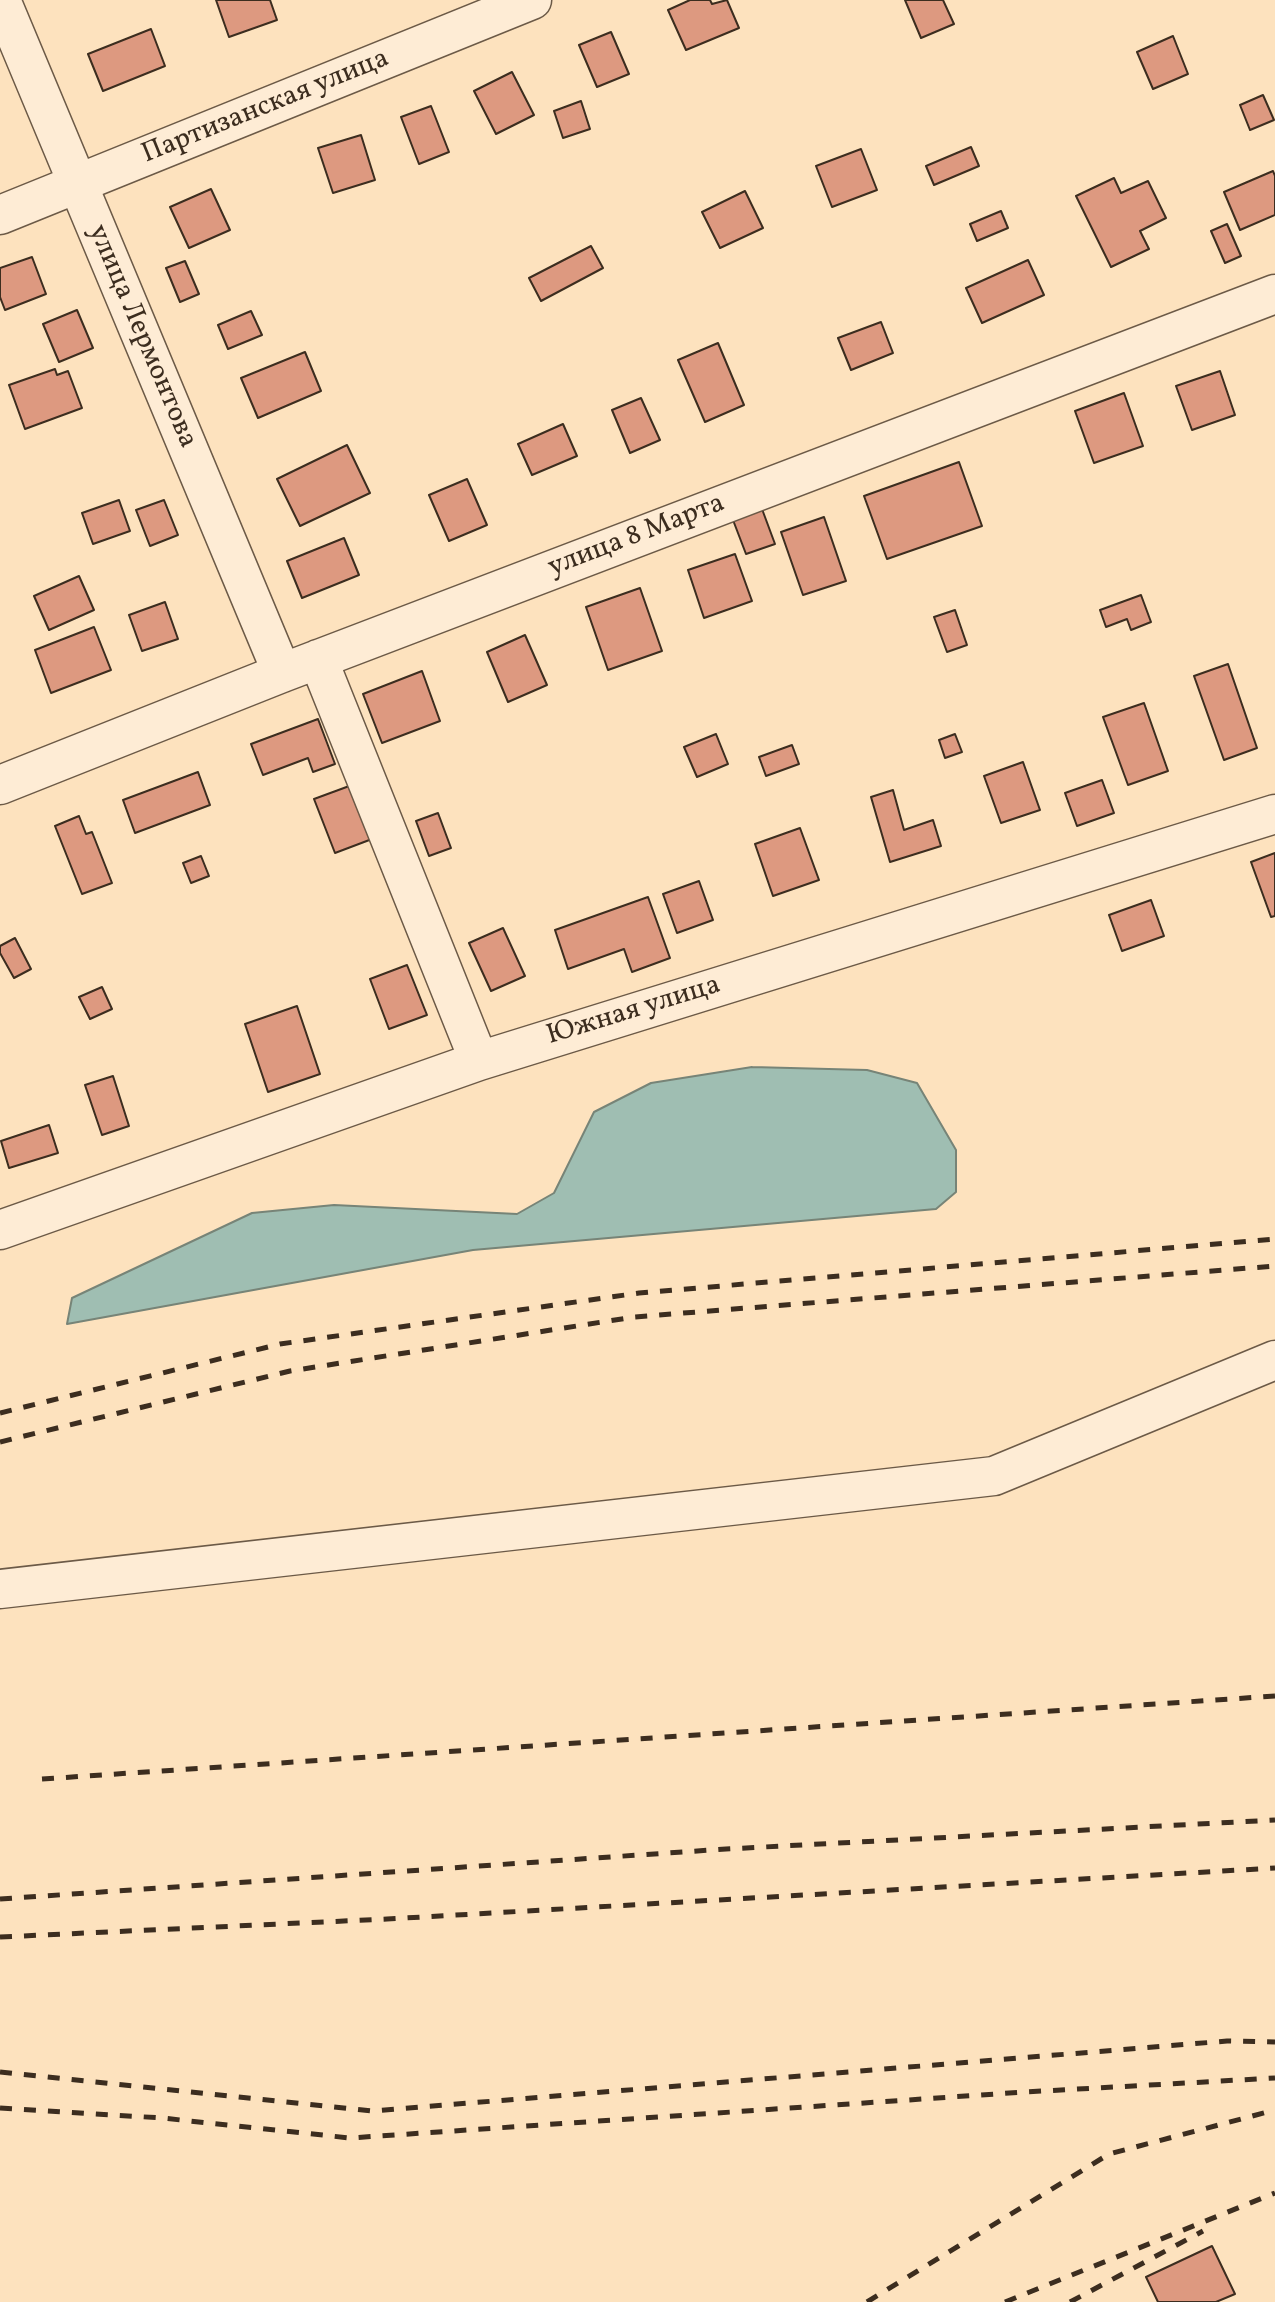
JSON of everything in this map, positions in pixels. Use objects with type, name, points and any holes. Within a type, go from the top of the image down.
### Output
[{"type":"street","name":"улица Лермонтова","points":[[1,0],[282,673]]},
{"type":"street","name":"Партизанская улица","points":[[0,215],[532,0]]},
{"type":"street","name":"улица 8 Марта","points":[[0,785],[318,659],[1275,294]]},
{"type":"street","points":[[318,659],[479,1061]]},
{"type":"street","name":"Южная улица","points":[[0,1230],[479,1061],[1275,814]]},
{"type":"street","points":[[0,1589],[994,1476],[1275,1360]]},
{"type":"shaded area","points":[[752,1067],[867,1070],[917,1083],[956,1150],[956,1192],[936,1209],[473,1250],[67,1324],[72,1298],[252,1213],[334,1205],[517,1214],[554,1193],[594,1112],[651,1083]]},
{"type":"building","points":[[216,0],[270,0],[277,20],[229,37]]},
{"type":"building","points":[[690,0],[710,0],[712,4],[727,0],[739,28],[686,50],[668,10]]},
{"type":"building","points":[[905,0],[943,0],[954,24],[921,38]]},
{"type":"building","points":[[151,29],[165,66],[103,91],[88,54]]},
{"type":"building","points":[[611,32],[629,74],[597,87],[579,45]]},
{"type":"building","points":[[1173,36],[1188,74],[1153,89],[1137,52]]},
{"type":"building","points":[[512,72],[534,115],[496,134],[474,91]]},
{"type":"building","points":[[1263,95],[1274,120],[1250,130],[1240,105]]},
{"type":"building","points":[[581,101],[590,129],[563,138],[554,111]]},
{"type":"building","points":[[431,106],[449,152],[419,164],[401,117]]},
{"type":"building","points":[[361,135],[375,180],[333,193],[318,148]]},
{"type":"building","points":[[971,147],[979,166],[934,185],[926,166]]},
{"type":"building","points":[[861,149],[877,190],[832,207],[816,166]]},
{"type":"building","points":[[1273,171],[1275,215],[1240,230],[1224,192]]},
{"type":"building","points":[[1114,178],[1121,193],[1148,181],[1166,218],[1140,231],[1149,249],[1111,267],[1076,196]]},
{"type":"building","points":[[211,189],[230,230],[189,248],[170,207]]},
{"type":"building","points":[[745,191],[763,228],[720,248],[702,212]]},
{"type":"building","points":[[1001,211],[1008,228],[977,241],[970,224]]},
{"type":"building","points":[[1227,224],[1241,256],[1225,263],[1211,231]]},
{"type":"building","points":[[591,246],[603,268],[541,301],[529,278]]},
{"type":"building","points":[[32,257],[46,294],[5,310],[0,297],[0,268]]},
{"type":"building","points":[[1028,260],[1044,295],[982,323],[966,288]]},
{"type":"building","points":[[185,261],[199,294],[180,302],[166,268]]},
{"type":"building","points":[[77,310],[93,348],[59,362],[43,324]]},
{"type":"building","points":[[251,311],[262,335],[228,349],[218,325]]},
{"type":"building","points":[[881,322],[893,353],[851,370],[838,338]]},
{"type":"building","points":[[718,343],[744,405],[705,422],[678,360]]},
{"type":"building","points":[[305,352],[321,391],[258,418],[241,378]]},
{"type":"building","points":[[55,369],[57,375],[68,371],[82,408],[25,429],[9,385]]},
{"type":"building","points":[[1220,371],[1235,415],[1192,430],[1176,386]]},
{"type":"building","points":[[1124,393],[1143,446],[1094,463],[1075,411]]},
{"type":"building","points":[[641,398],[660,440],[630,453],[612,410]]},
{"type":"building","points":[[563,424],[577,456],[532,475],[518,444]]},
{"type":"building","points":[[347,445],[370,493],[300,526],[277,479]]},
{"type":"building","points":[[959,462],[982,526],[887,559],[864,496]]},
{"type":"building","points":[[467,479],[487,525],[449,541],[429,495]]},
{"type":"building","points":[[119,500],[130,531],[93,544],[82,513]]},
{"type":"building","points":[[164,500],[178,535],[150,546],[136,510]]},
{"type":"building","points":[[762,509],[775,544],[746,554],[733,520]]},
{"type":"building","points":[[824,517],[846,581],[803,595],[781,532]]},
{"type":"building","points":[[344,538],[359,575],[302,598],[287,561]]},
{"type":"building","points":[[735,554],[752,601],[704,618],[688,570]]},
{"type":"building","points":[[79,576],[94,610],[49,630],[34,596]]},
{"type":"building","points":[[640,588],[662,651],[608,670],[586,607]]},
{"type":"building","points":[[1141,595],[1151,622],[1131,630],[1127,619],[1106,627],[1100,610]]},
{"type":"building","points":[[165,602],[178,639],[142,651],[129,615]]},
{"type":"building","points":[[955,610],[967,645],[947,652],[934,617]]},
{"type":"building","points":[[94,627],[111,670],[51,693],[35,650]]},
{"type":"building","points":[[525,635],[547,685],[508,702],[487,652]]},
{"type":"building","points":[[1228,664],[1257,748],[1224,760],[1194,676]]},
{"type":"building","points":[[422,671],[440,721],[382,743],[363,694]]},
{"type":"building","points":[[1144,703],[1168,771],[1128,785],[1103,717]]},
{"type":"building","points":[[318,719],[335,764],[313,772],[308,758],[263,775],[251,744]]},
{"type":"building","points":[[716,734],[728,764],[697,777],[684,747]]},
{"type":"building","points":[[955,734],[962,752],[945,758],[939,740]]},
{"type":"building","points":[[792,745],[799,764],[766,776],[759,757]]},
{"type":"building","points":[[1023,762],[1040,810],[1001,823],[984,776]]},
{"type":"building","points":[[198,772],[210,805],[135,833],[123,800]]},
{"type":"building","points":[[1102,780],[1114,813],[1077,826],[1065,793]]},
{"type":"building","points":[[352,785],[372,839],[335,853],[314,799]]},
{"type":"building","points":[[893,790],[904,830],[933,820],[941,846],[890,862],[871,797]]},
{"type":"building","points":[[438,813],[451,848],[429,856],[416,821]]},
{"type":"building","points":[[79,816],[86,834],[92,832],[112,883],[82,894],[55,826]]},
{"type":"building","points":[[800,828],[819,880],[773,896],[755,844]]},
{"type":"building","points":[[1275,853],[1275,916],[1271,917],[1251,862]]},
{"type":"building","points":[[201,856],[209,876],[191,883],[183,863]]},
{"type":"building","points":[[699,881],[713,920],[677,933],[663,894]]},
{"type":"building","points":[[648,897],[670,958],[632,972],[624,949],[568,969],[555,930]]},
{"type":"building","points":[[1151,900],[1164,936],[1122,951],[1109,915]]},
{"type":"building","points":[[503,928],[525,976],[491,991],[469,943]]},
{"type":"building","points":[[15,938],[31,969],[14,978],[0,953],[0,946]]},
{"type":"building","points":[[407,965],[427,1015],[389,1029],[370,979]]},
{"type":"building","points":[[102,987],[112,1009],[90,1019],[79,997]]},
{"type":"building","points":[[297,1006],[320,1074],[268,1092],[245,1024]]},
{"type":"building","points":[[113,1076],[129,1126],[102,1135],[85,1085]]},
{"type":"building","points":[[49,1125],[58,1153],[9,1168],[1,1141]]},
{"type":"building","points":[[1212,2246],[1235,2294],[1216,2302],[1158,2302],[1146,2277]]},
{"type":"railway","points":[[0,1413],[280,1344],[639,1293],[1275,1239]]},
{"type":"railway","points":[[0,1442],[290,1371],[634,1317],[1275,1266]]},
{"type":"railway","points":[[42,1779],[1275,1696]]},
{"type":"railway","points":[[0,1899],[726,1849],[1275,1820]]},
{"type":"railway","points":[[0,1937],[387,1919],[1275,1868]]},
{"type":"railway","points":[[0,2072],[372,2111],[1227,2041],[1275,2042]]},
{"type":"railway","points":[[0,2108],[162,2118],[350,2138],[1025,2092],[1275,2078]]},
{"type":"railway","points":[[867,2302],[1109,2154],[1275,2110]]},
{"type":"railway","points":[[1005,2302],[1275,2193]]},
{"type":"railway","points":[[1070,2302],[1203,2231]]}]
